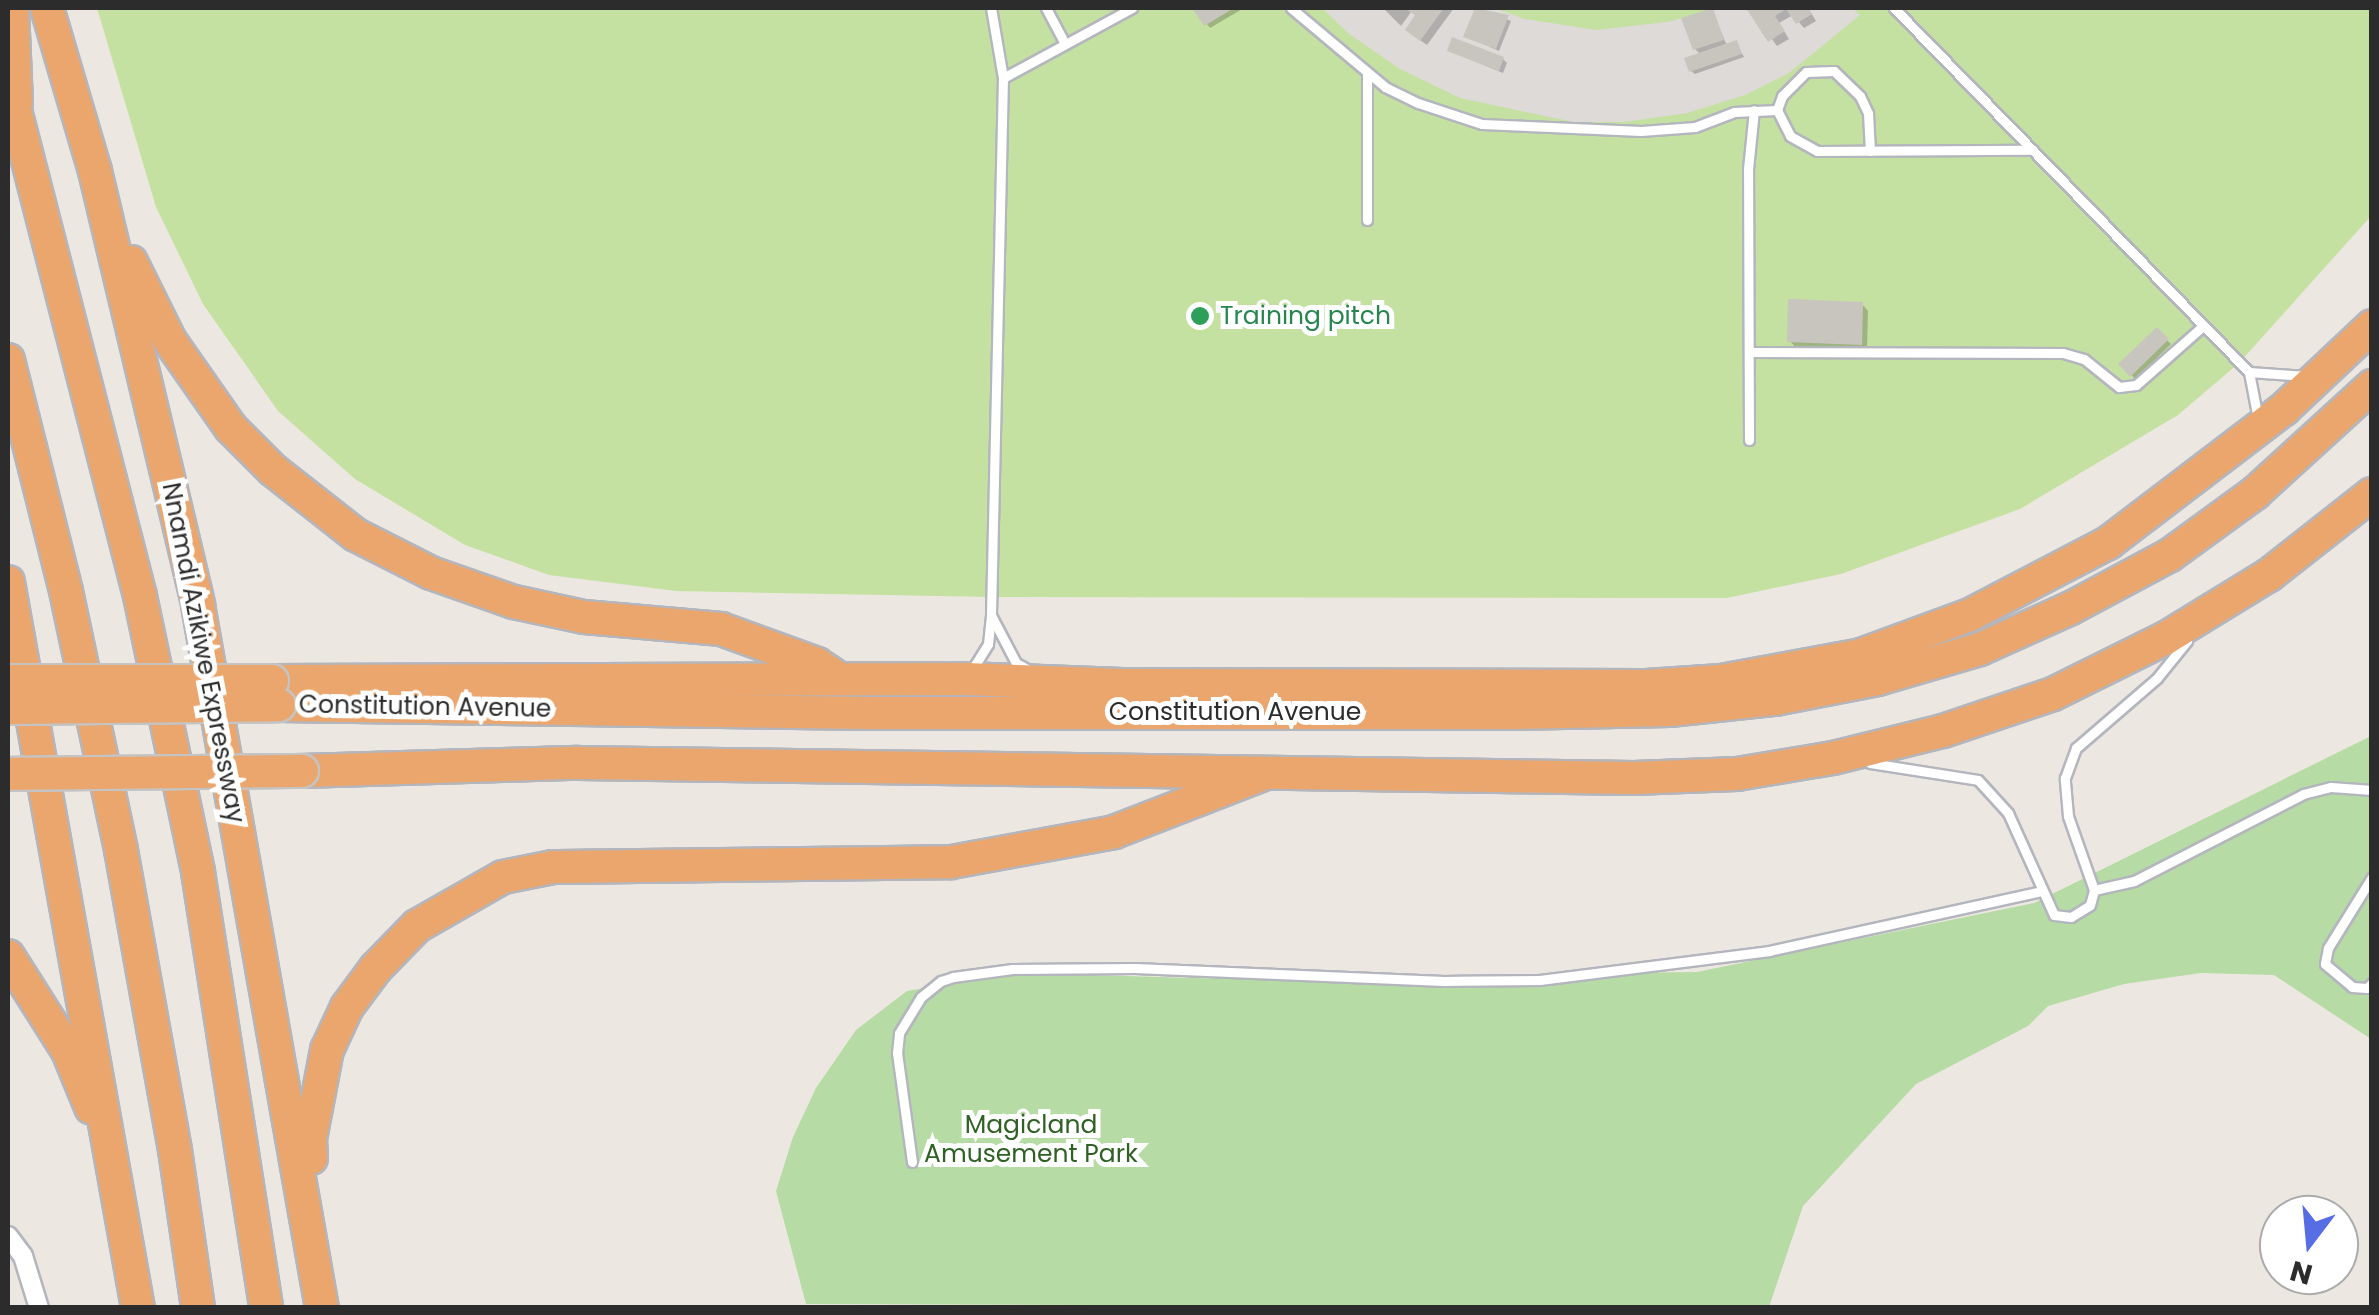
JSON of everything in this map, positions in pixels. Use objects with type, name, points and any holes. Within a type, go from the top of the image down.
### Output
[{"type":"highway","name":"Nnamdi Azikiwe Expressway","points":[[12,8],[12,98],[140,596],[194,854],[242,1137],[266,1308]]},
{"type":"highway","name":"Nnamdi Azikiwe Expressway","points":[[46,8],[94,171],[198,605],[322,1308]]},
{"type":"highway","points":[[94,171],[141,288],[199,385],[231,428],[274,470],[356,535],[431,573],[514,602],[584,616],[721,629],[853,679]]},
{"type":"highway","points":[[1970,615],[2108,542],[2260,428],[2366,335]]},
{"type":"highway","points":[[8,360],[66,591],[121,850],[175,1150],[198,1308]]},
{"type":"highway","name":"Constitution Avenue","points":[[8,708],[275,693],[329,706],[868,713],[956,691],[1532,713],[1670,710],[1775,699],[1878,679],[1980,650],[2170,555],[2255,493],[2372,386]]},
{"type":"highway","points":[[8,774],[302,771],[578,762],[957,771],[1064,767],[1634,778],[1737,774],[1832,758],[1943,732],[2052,694],[2214,609],[2268,575],[2372,494]]},
{"type":"highway","points":[[8,681],[275,693],[373,684],[853,679],[956,691],[1052,682],[1646,686],[1721,681],[1861,655],[1970,615],[2170,555]]},
{"type":"highway","points":[[8,582],[116,1166],[138,1308]]},
{"type":"highway","points":[[329,706],[373,684]]},
{"type":"highway","points":[[314,1248],[310,1139],[327,1050],[348,1007],[376,968],[418,926],[503,877],[553,867],[951,862],[1114,832],[1272,771]]},
{"type":"highway","points":[[8,956],[68,1051],[116,1166]]},
{"type":"street","points":[[8,1236],[24,1256],[38,1308]]},
{"type":"lane","points":[[956,691],[988,644],[992,614],[1003,78],[991,8]]},
{"type":"lane","points":[[1046,8],[1065,44]]},
{"type":"lane","points":[[1104,8],[1110,18]]},
{"type":"lane","points":[[1003,78],[1132,8]]},
{"type":"lane","points":[[1291,8],[1367,75],[1448,114],[1518,128],[1640,131],[1694,127],[1754,110],[1777,110]]},
{"type":"lane","points":[[1894,8],[2249,372],[2260,428]]},
{"type":"lane","points":[[1870,151],[1868,113],[1860,96],[1834,71],[1806,72],[1782,96],[1777,110],[1780,122],[1802,146],[1870,151],[2032,150]]},
{"type":"lane","points":[[1367,75],[1367,220]]},
{"type":"lane","points":[[1750,440],[1748,169],[1754,110]]},
{"type":"lane","points":[[1749,352],[2063,353],[2084,359],[2120,387],[2136,385],[2203,326]]},
{"type":"lane","points":[[2249,372],[2319,378]]},
{"type":"lane","points":[[1832,758],[1978,780],[2008,813],[2054,915],[2071,917],[2090,905],[2094,890],[2068,816],[2065,778],[2076,748],[2157,678],[2214,609]]},
{"type":"lane","points":[[992,614],[1016,663],[1052,682]]},
{"type":"lane","points":[[2094,890],[2134,881],[2303,794],[2344,786],[2372,790]]},
{"type":"lane","points":[[2372,877],[2328,948],[2325,964],[2352,987],[2367,988],[2372,983]]},
{"type":"lane","points":[[912,1162],[896,1054],[899,1032],[921,997],[941,980],[1012,969],[1135,968],[1540,980],[1768,951],[2042,891]]},
{"type":"green space","points":[[97,8],[2371,8],[2371,216],[2239,363],[2178,415],[2020,509],[1841,574],[1727,598],[992,597],[676,591],[549,575],[465,545],[355,479],[278,411],[203,304],[156,207]]},
{"type":"green space","name":"Magicland Amusement Park","points":[[2371,736],[2371,1039],[2274,975],[2201,973],[2124,984],[2048,1006],[2028,1026],[1916,1084],[1803,1206],[1769,1307],[806,1304],[776,1191],[793,1137],[816,1088],[856,1030],[907,991],[1018,973],[1231,979],[1697,972],[2034,903]]},
{"type":"shaded area","points":[[1322,8],[1494,8],[1525,19],[1596,30],[1667,22],[1720,8],[1852,8],[1860,15],[1789,73],[1745,95],[1687,113],[1624,122],[1573,122],[1460,98],[1400,69],[1348,33]]},
{"type":"building","points":[[1192,8],[1234,8],[1204,26]]},
{"type":"building","points":[[1404,8],[1444,8],[1420,41],[1405,30],[1415,15]]},
{"type":"building","points":[[1475,8],[1509,15],[1496,49],[1463,37]]},
{"type":"building","points":[[1713,8],[1724,40],[1693,50],[1681,18]]},
{"type":"building","points":[[1746,8],[1808,8],[1812,14],[1796,24],[1786,9],[1775,16],[1785,31],[1768,42]]},
{"type":"building","points":[[1452,37],[1504,57],[1499,71],[1447,51]]},
{"type":"building","points":[[1737,40],[1742,54],[1689,72],[1684,58]]},
{"type":"building","points":[[1788,299],[1863,302],[1862,345],[1787,342]]},
{"type":"building","points":[[2157,327],[2169,339],[2130,377],[2118,364]]},
{"type":"place","name":"Training pitch","points":[[1200,316]]}]
